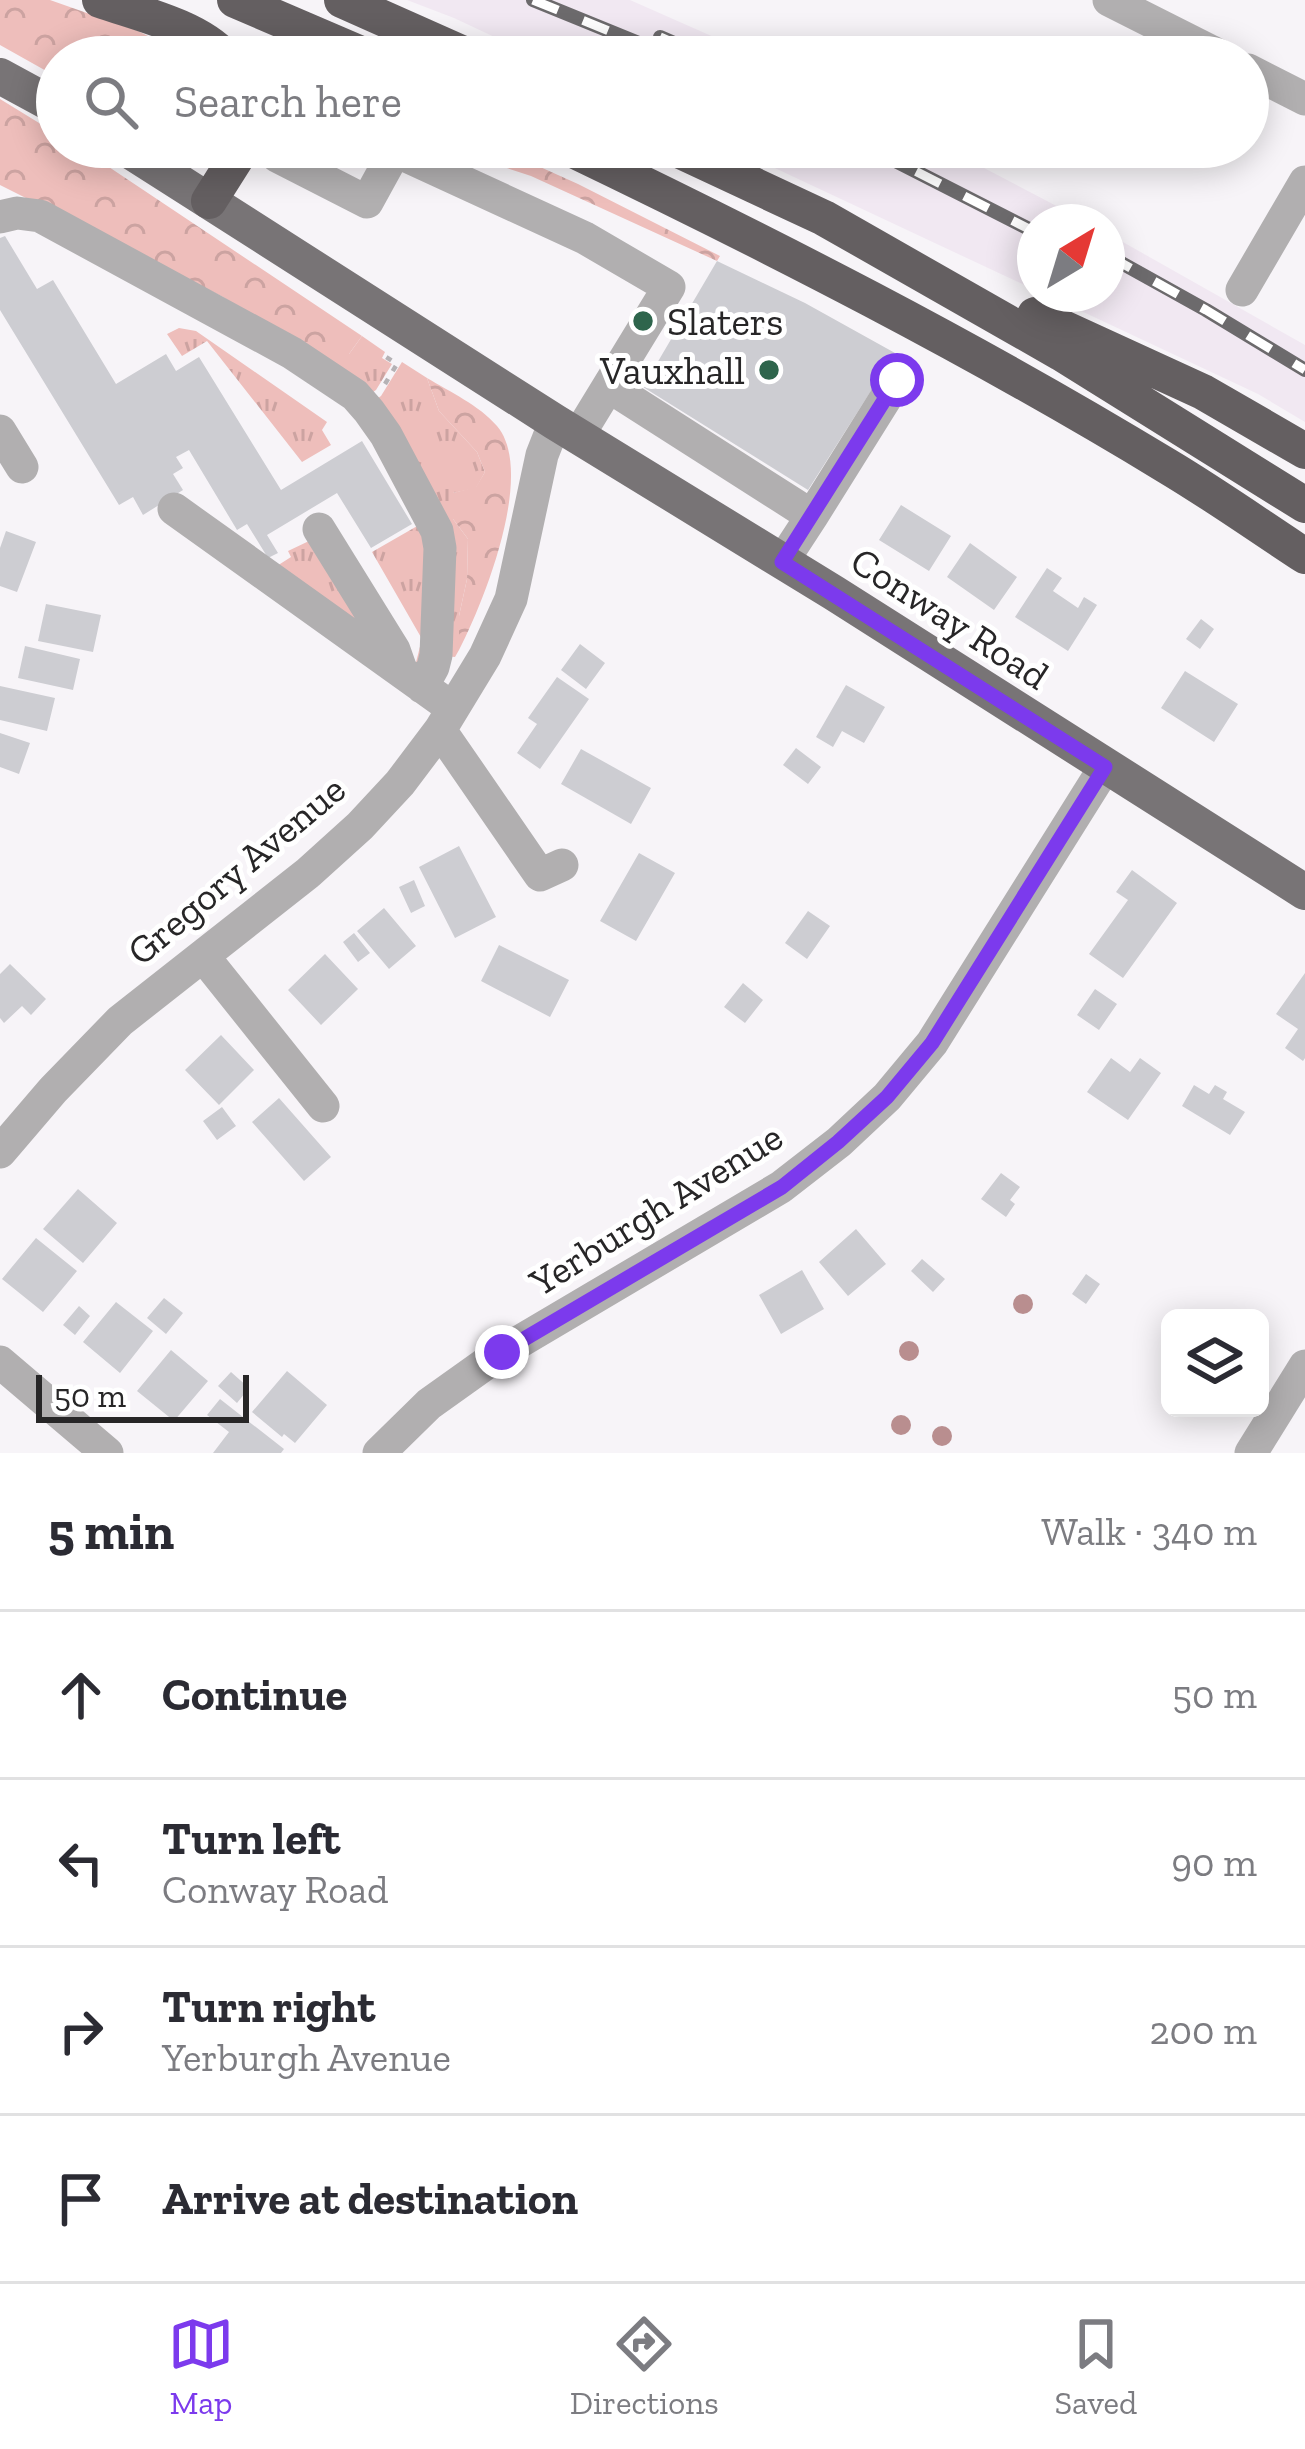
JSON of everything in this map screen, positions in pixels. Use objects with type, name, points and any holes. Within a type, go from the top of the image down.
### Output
[{"type":"highway","points":[[100,0],[194,36]]},
{"type":"highway","points":[[235,0],[319,36]]},
{"type":"highway","points":[[342,0],[423,36]]},
{"type":"highway","points":[[209,201],[230,168]]},
{"type":"highway","points":[[611,168],[752,236],[947,340],[1168,466],[1305,556]]},
{"type":"highway","points":[[717,168],[1203,392],[1305,451]]},
{"type":"highway","points":[[824,218],[1061,353],[1305,505]]},
{"type":"main road","points":[[0,76],[36,96]]},
{"type":"main road","name":"Conway Road","points":[[157,168],[1305,892]]},
{"type":"street","points":[[1109,0],[1180,36]]},
{"type":"street","points":[[1269,81],[1305,99]]},
{"type":"street","points":[[300,168],[367,202],[382,168]]},
{"type":"street","name":"Gregory Avenue","points":[[0,1153],[120,1021],[308,873],[400,783],[485,656],[511,599],[542,455],[610,387],[669,287],[585,238],[432,168]]},
{"type":"street","points":[[1241,290],[1305,182]]},
{"type":"street","points":[[0,217],[40,216],[79,236],[292,353],[355,395],[370,411],[437,531],[440,548],[436,655],[433,668],[412,680]]},
{"type":"street","points":[[782,562],[897,380]]},
{"type":"street","points":[[610,387],[812,516]]},
{"type":"street","points":[[0,431],[22,467]]},
{"type":"street","points":[[174,509],[412,680]]},
{"type":"street","points":[[320,529],[412,680],[446,719],[539,875],[562,866]]},
{"type":"street","name":"Yerburgh Avenue","points":[[379,1453],[429,1404],[502,1352],[782,1187],[887,1097],[932,1043],[1105,767]]},
{"type":"street","points":[[203,956],[323,1106]]},
{"type":"street","points":[[0,1362],[107,1453]]},
{"type":"street","points":[[1251,1453],[1305,1366]]},
{"type":"path","points":[[379,394],[397,364],[386,357]]},
{"type":"shaded area","points":[[407,0],[630,0],[711,36],[492,36]]},
{"type":"shaded area","points":[[775,168],[984,168],[1053,204],[1017,204],[1017,282]]},
{"type":"shaded area","points":[[1125,243],[1305,345],[1305,422],[1258,394],[1083,312],[1125,312]]},
{"type":"green space","points":[[0,0],[50,0],[148,36],[36,36],[36,65],[0,45]]},
{"type":"green space","points":[[0,99],[36,121],[36,168],[110,168],[362,336],[349,354],[332,358],[309,352],[223,297],[0,185]]},
{"type":"green space","points":[[507,168],[543,168],[720,256],[717,261]]},
{"type":"green space","points":[[179,328],[196,331],[327,422],[322,430],[331,445],[302,462],[207,341],[182,356],[167,334]]},
{"type":"green space","points":[[362,336],[385,352],[382,358],[392,364],[369,395],[309,352],[349,354]]},
{"type":"green space","points":[[402,362],[427,378],[439,411],[477,452],[485,472],[476,488],[453,493],[453,519],[468,539],[455,657],[444,656],[448,562],[375,400]]},
{"type":"green space","points":[[427,378],[490,418],[508,447],[509,504],[502,537],[459,650],[468,539],[447,505],[453,493],[476,487],[485,472],[477,452],[439,411]]},
{"type":"green space","points":[[419,525],[426,536],[428,660],[414,670],[422,639],[372,552]]},
{"type":"green space","points":[[309,541],[381,644],[269,571],[291,557],[288,551]]},
{"type":"building","points":[[5,236],[37,289],[53,280],[116,384],[166,354],[176,371],[199,357],[281,490],[362,441],[412,524],[371,548],[337,493],[267,535],[278,553],[268,558],[247,524],[237,530],[189,450],[176,457],[183,468],[173,474],[183,490],[143,515],[133,497],[119,505],[0,310],[0,238]]},
{"type":"building","name":"Vauxhall","points":[[717,261],[895,353],[808,490],[643,387]]},
{"type":"building","points":[[901,505],[951,536],[929,571],[879,540]]},
{"type":"building","points":[[6,531],[36,542],[17,592],[0,586],[0,548]]},
{"type":"building","points":[[970,543],[1017,577],[994,610],[947,577]]},
{"type":"building","points":[[1047,568],[1062,578],[1053,591],[1078,608],[1084,597],[1097,605],[1068,651],[1015,617]]},
{"type":"building","points":[[46,604],[101,615],[93,652],[38,641]]},
{"type":"building","points":[[1201,619],[1214,629],[1200,649],[1186,639]]},
{"type":"building","points":[[580,644],[605,663],[586,689],[561,670]]},
{"type":"building","points":[[25,646],[80,659],[73,690],[18,678]]},
{"type":"building","points":[[1185,671],[1238,704],[1214,742],[1161,708]]},
{"type":"building","points":[[557,677],[589,699],[540,769],[517,753],[537,724],[528,718]]},
{"type":"building","points":[[846,685],[885,707],[864,743],[842,731],[833,747],[816,737]]},
{"type":"building","points":[[0,686],[55,698],[47,731],[0,720]]},
{"type":"building","points":[[0,733],[30,743],[19,774],[0,767]]},
{"type":"building","points":[[796,748],[821,767],[808,784],[783,765]]},
{"type":"building","points":[[581,749],[651,788],[631,824],[561,784]]},
{"type":"building","points":[[459,846],[496,917],[455,938],[419,867]]},
{"type":"building","points":[[639,853],[675,873],[636,941],[600,921]]},
{"type":"building","points":[[1132,870],[1177,903],[1123,978],[1089,954],[1128,900],[1116,892]]},
{"type":"building","points":[[414,880],[425,906],[411,913],[399,887]]},
{"type":"building","points":[[384,908],[416,946],[389,969],[357,931]]},
{"type":"building","points":[[808,911],[830,926],[807,959],[785,943]]},
{"type":"building","points":[[354,933],[370,953],[358,962],[343,942]]},
{"type":"building","points":[[499,945],[569,980],[550,1017],[481,981]]},
{"type":"building","points":[[325,954],[358,989],[321,1025],[288,990]]},
{"type":"building","points":[[10,964],[46,999],[31,1015],[22,1006],[4,1023],[0,974]]},
{"type":"building","points":[[1305,973],[1303,1061],[1285,1048],[1298,1029],[1276,1014]]},
{"type":"building","points":[[743,983],[763,1000],[745,1023],[724,1007]]},
{"type":"building","points":[[1095,989],[1117,1004],[1099,1030],[1077,1015]]},
{"type":"building","points":[[221,1035],[254,1070],[219,1105],[185,1070]]},
{"type":"building","points":[[1111,1058],[1130,1072],[1140,1058],[1161,1073],[1128,1120],[1087,1092]]},
{"type":"building","points":[[1194,1085],[1209,1094],[1215,1085],[1227,1092],[1223,1099],[1245,1112],[1230,1135],[1182,1106]]},
{"type":"building","points":[[279,1098],[331,1157],[304,1181],[252,1122]]},
{"type":"building","points":[[222,1107],[236,1126],[217,1140],[203,1121]]},
{"type":"building","points":[[1001,1173],[1020,1187],[1006,1217],[981,1199]]},
{"type":"building","points":[[78,1189],[117,1223],[83,1263],[43,1229]]},
{"type":"building","points":[[856,1229],[886,1264],[848,1296],[819,1262]]},
{"type":"building","points":[[36,1238],[77,1271],[43,1312],[2,1279]]},
{"type":"building","points":[[922,1259],[945,1279],[933,1292],[911,1271]]},
{"type":"building","points":[[802,1270],[824,1309],[781,1334],[759,1295]]},
{"type":"building","points":[[1086,1274],[1100,1284],[1086,1304],[1072,1294]]},
{"type":"building","points":[[164,1298],[183,1313],[166,1334],[147,1318]]},
{"type":"building","points":[[116,1302],[153,1331],[120,1373],[83,1342]]},
{"type":"building","points":[[79,1306],[90,1316],[75,1335],[63,1325]]},
{"type":"building","points":[[171,1350],[208,1381],[174,1421],[137,1391]]},
{"type":"building","points":[[287,1371],[327,1405],[295,1443],[252,1412]]},
{"type":"building","points":[[231,1372],[249,1388],[237,1403],[218,1386]]},
{"type":"building","points":[[220,1399],[284,1449],[281,1453],[213,1453],[229,1432],[207,1415]]},
{"type":"railway","points":[[533,0],[621,36]]},
{"type":"railway","points":[[909,168],[1017,223]]},
{"type":"railway","points":[[1125,265],[1305,370]]},
{"type":"place","name":"Slaters","points":[[643,321]]},
{"type":"place","name":"Vauxhall","points":[[769,370]]},
{"type":"route","points":[[502,1352],[782,1187],[887,1097],[932,1043],[1105,767],[782,562],[897,380]]}]
